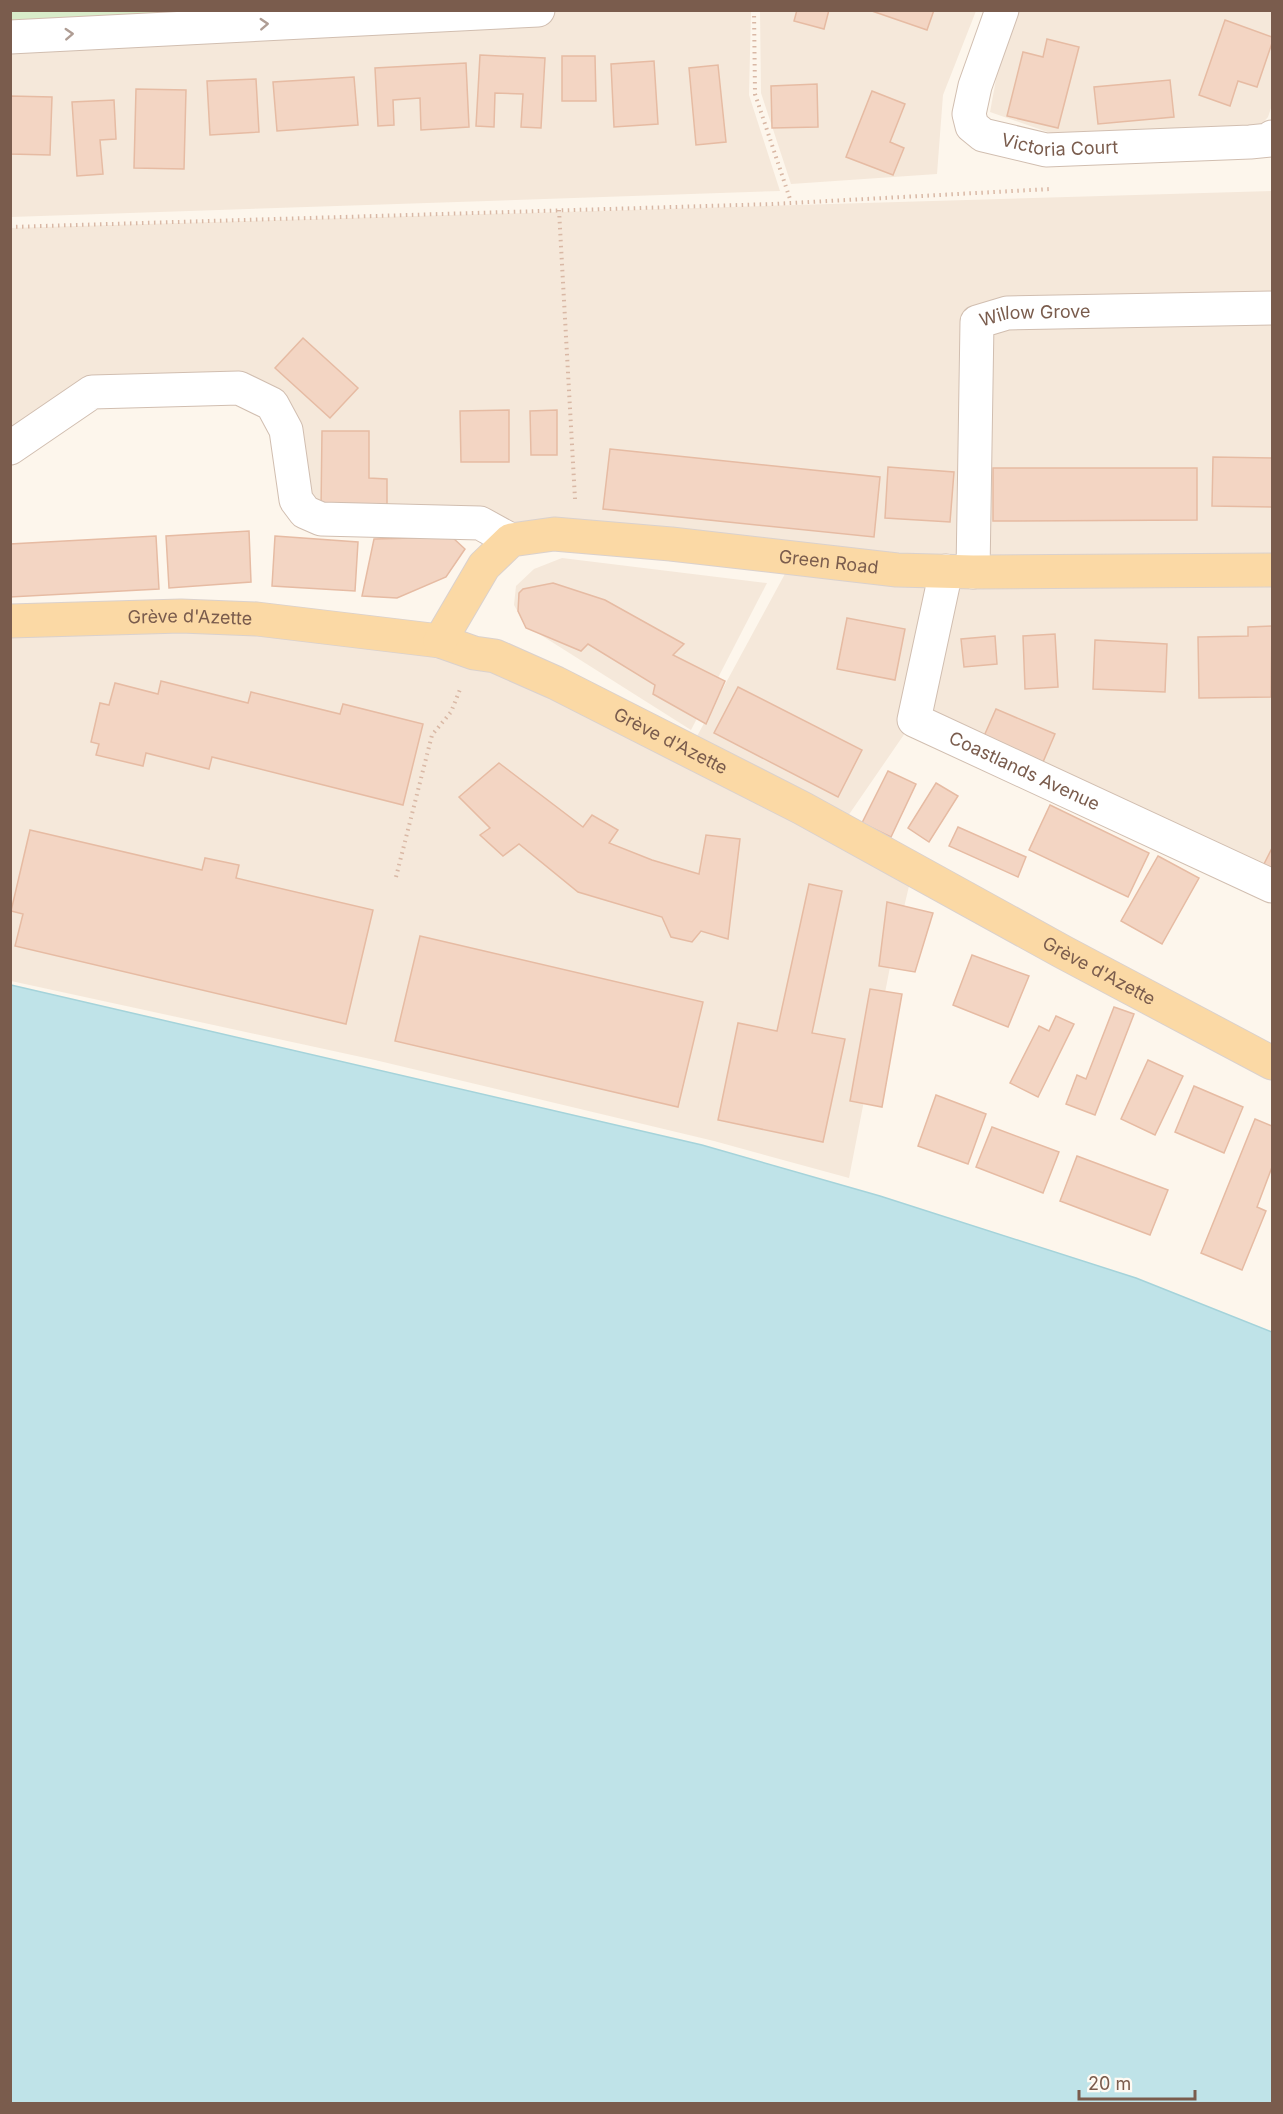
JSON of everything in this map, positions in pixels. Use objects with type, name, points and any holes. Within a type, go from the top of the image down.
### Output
[{"type":"main road","name":"Green Road","points":[[511,540],[554,534],[670,544],[897,570],[960,572],[1272,570]]},
{"type":"main road","points":[[440,641],[484,566],[511,540]]},
{"type":"main road","name":"Grève d'Azette","points":[[10,621],[182,616],[246,619],[380,632],[440,641],[495,656],[556,683],[802,808],[1053,947],[1272,1063]]},
{"type":"street","points":[[10,37],[538,10]]},
{"type":"street","name":"Victoria Court","points":[[1002,10],[975,86],[969,114],[972,126],[983,135],[1046,150],[1250,142],[1270,140],[1272,137]]},
{"type":"street","name":"Willow Grove","points":[[960,572],[977,322],[1007,313],[1272,308]]},
{"type":"street","points":[[10,448],[92,393],[239,388],[272,404],[277,413],[286,430],[296,500],[305,512],[321,519],[480,523],[511,540]]},
{"type":"street","name":"Coastlands Avenue","points":[[960,572],[914,720],[1272,886]]},
{"type":"path","points":[[754,10],[755,94],[791,202]]},
{"type":"path","points":[[10,227],[791,202],[1061,189]]},
{"type":"path","points":[[559,210],[575,496]]},
{"type":"path","points":[[396,877],[432,735],[451,712],[463,682]]},
{"type":"shaded area","points":[[10,11],[751,11],[749,95],[780,191],[11,217]]},
{"type":"shaded area","points":[[760,11],[976,11],[943,95],[937,174],[791,184],[761,93]]},
{"type":"shaded area","points":[[1017,11],[1272,11],[1272,105],[1268,117],[1260,126],[1062,137],[990,112],[999,63]]},
{"type":"shaded area","points":[[1272,191],[1272,872],[914,720],[839,829],[913,869],[890,967],[849,1178],[714,1141],[375,1060],[11,981],[10,621],[440,641],[689,751],[793,559],[321,519],[272,404],[92,392],[11,448],[11,228]]},
{"type":"shaded area","points":[[562,558],[767,583],[691,730],[525,625],[514,605],[516,586],[534,569]]},
{"type":"green space","points":[[11,10],[255,11],[11,21]]},
{"type":"water","points":[[11,985],[702,1145],[880,1196],[1136,1278],[1272,1332],[1272,2103],[11,2103]]},
{"type":"building","points":[[797,10],[829,10],[824,29],[794,21]]},
{"type":"building","points":[[869,10],[934,10],[927,30]]},
{"type":"building","points":[[1225,20],[1272,37],[1257,87],[1238,81],[1230,106],[1199,95]]},
{"type":"building","points":[[1047,39],[1079,47],[1058,128],[1007,116],[1023,52],[1043,57]]},
{"type":"building","points":[[480,55],[545,58],[541,128],[521,127],[523,94],[495,93],[494,127],[476,126]]},
{"type":"building","points":[[562,56],[595,56],[596,101],[562,101]]},
{"type":"building","points":[[654,61],[658,124],[614,127],[611,64]]},
{"type":"building","points":[[466,63],[469,127],[421,130],[420,98],[393,100],[394,125],[378,126],[375,68]]},
{"type":"building","points":[[718,65],[726,142],[696,145],[689,68]]},
{"type":"building","points":[[354,77],[358,125],[277,131],[273,82]]},
{"type":"building","points":[[256,79],[259,132],[210,135],[207,81]]},
{"type":"building","points":[[1170,80],[1174,117],[1098,124],[1094,87]]},
{"type":"building","points":[[817,84],[818,127],[772,128],[771,86]]},
{"type":"building","points":[[136,89],[186,90],[184,169],[134,168]]},
{"type":"building","points":[[872,91],[905,104],[890,142],[904,148],[893,175],[846,157]]},
{"type":"building","points":[[10,96],[52,97],[50,155],[10,154]]},
{"type":"building","points":[[114,100],[116,139],[100,140],[103,174],[77,176],[72,102]]},
{"type":"building","points":[[303,338],[358,388],[330,418],[275,368]]},
{"type":"building","points":[[509,410],[509,462],[461,462],[460,411]]},
{"type":"building","points":[[557,410],[557,455],[531,455],[530,411]]},
{"type":"building","points":[[322,431],[369,431],[369,478],[387,479],[387,510],[321,509]]},
{"type":"building","points":[[610,449],[880,477],[874,537],[603,509]]},
{"type":"building","points":[[1213,457],[1272,458],[1272,507],[1212,506]]},
{"type":"building","points":[[888,467],[954,472],[950,522],[885,518]]},
{"type":"building","points":[[993,468],[1197,468],[1197,520],[993,521]]},
{"type":"building","points":[[249,531],[251,582],[169,588],[166,536]]},
{"type":"building","points":[[156,536],[159,589],[10,597],[10,544]]},
{"type":"building","points":[[275,536],[358,542],[355,591],[272,586]]},
{"type":"building","points":[[452,537],[465,549],[446,577],[397,598],[362,596],[374,539]]},
{"type":"building","points":[[553,583],[605,600],[684,644],[673,655],[725,681],[706,724],[653,694],[655,685],[588,644],[581,651],[526,628],[518,611],[519,593],[523,589]]},
{"type":"building","points":[[847,618],[905,629],[895,680],[837,669]]},
{"type":"building","points":[[1272,626],[1271,697],[1199,698],[1198,637],[1248,636],[1248,627]]},
{"type":"building","points":[[1055,634],[1058,687],[1025,689],[1023,636]]},
{"type":"building","points":[[995,636],[997,664],[964,667],[961,639]]},
{"type":"building","points":[[1095,640],[1167,644],[1165,692],[1093,689]]},
{"type":"building","points":[[161,681],[248,703],[251,692],[340,714],[343,704],[423,724],[403,805],[212,757],[209,769],[146,753],[143,766],[96,755],[99,744],[91,742],[100,703],[109,705],[115,683],[158,694]]},
{"type":"building","points":[[738,687],[862,750],[838,797],[714,733]]},
{"type":"building","points":[[996,709],[1055,734],[1043,762],[984,736]]},
{"type":"building","points":[[499,763],[583,827],[592,815],[618,830],[609,843],[652,860],[699,874],[706,835],[740,839],[728,939],[701,931],[692,942],[671,937],[662,917],[578,892],[519,844],[503,856],[480,835],[490,828],[459,797]]},
{"type":"building","points":[[888,771],[916,784],[891,837],[862,823]]},
{"type":"building","points":[[936,783],[958,796],[929,842],[908,828]]},
{"type":"building","points":[[1050,805],[1149,853],[1128,897],[1029,850]]},
{"type":"building","points":[[958,827],[1026,857],[1018,877],[949,846]]},
{"type":"building","points":[[30,830],[202,870],[205,858],[239,865],[236,878],[373,910],[346,1024],[15,946],[23,914],[11,911]]},
{"type":"building","points":[[1272,848],[1272,876],[1261,870]]},
{"type":"building","points":[[1158,856],[1199,878],[1162,944],[1121,921]]},
{"type":"building","points":[[809,884],[842,891],[812,1033],[845,1039],[823,1142],[718,1120],[738,1023],[777,1031]]},
{"type":"building","points":[[887,902],[933,913],[915,972],[879,966]]},
{"type":"building","points":[[420,936],[703,1002],[678,1107],[395,1041]]},
{"type":"building","points":[[972,955],[1029,976],[1008,1027],[953,1005]]},
{"type":"building","points":[[870,989],[902,994],[882,1107],[850,1101]]},
{"type":"building","points":[[1114,1007],[1134,1014],[1095,1115],[1066,1104],[1077,1075],[1086,1079]]},
{"type":"building","points":[[1056,1016],[1074,1024],[1038,1097],[1010,1083],[1039,1026],[1049,1031]]},
{"type":"building","points":[[1148,1060],[1183,1076],[1155,1135],[1121,1119]]},
{"type":"building","points":[[1194,1086],[1243,1107],[1224,1153],[1175,1132]]},
{"type":"building","points":[[936,1095],[986,1114],[968,1164],[918,1146]]},
{"type":"building","points":[[1255,1119],[1272,1126],[1272,1167],[1257,1207],[1266,1211],[1242,1270],[1201,1253]]},
{"type":"building","points":[[992,1127],[1059,1152],[1043,1193],[976,1167]]},
{"type":"building","points":[[1077,1156],[1168,1190],[1150,1235],[1060,1201]]}]
